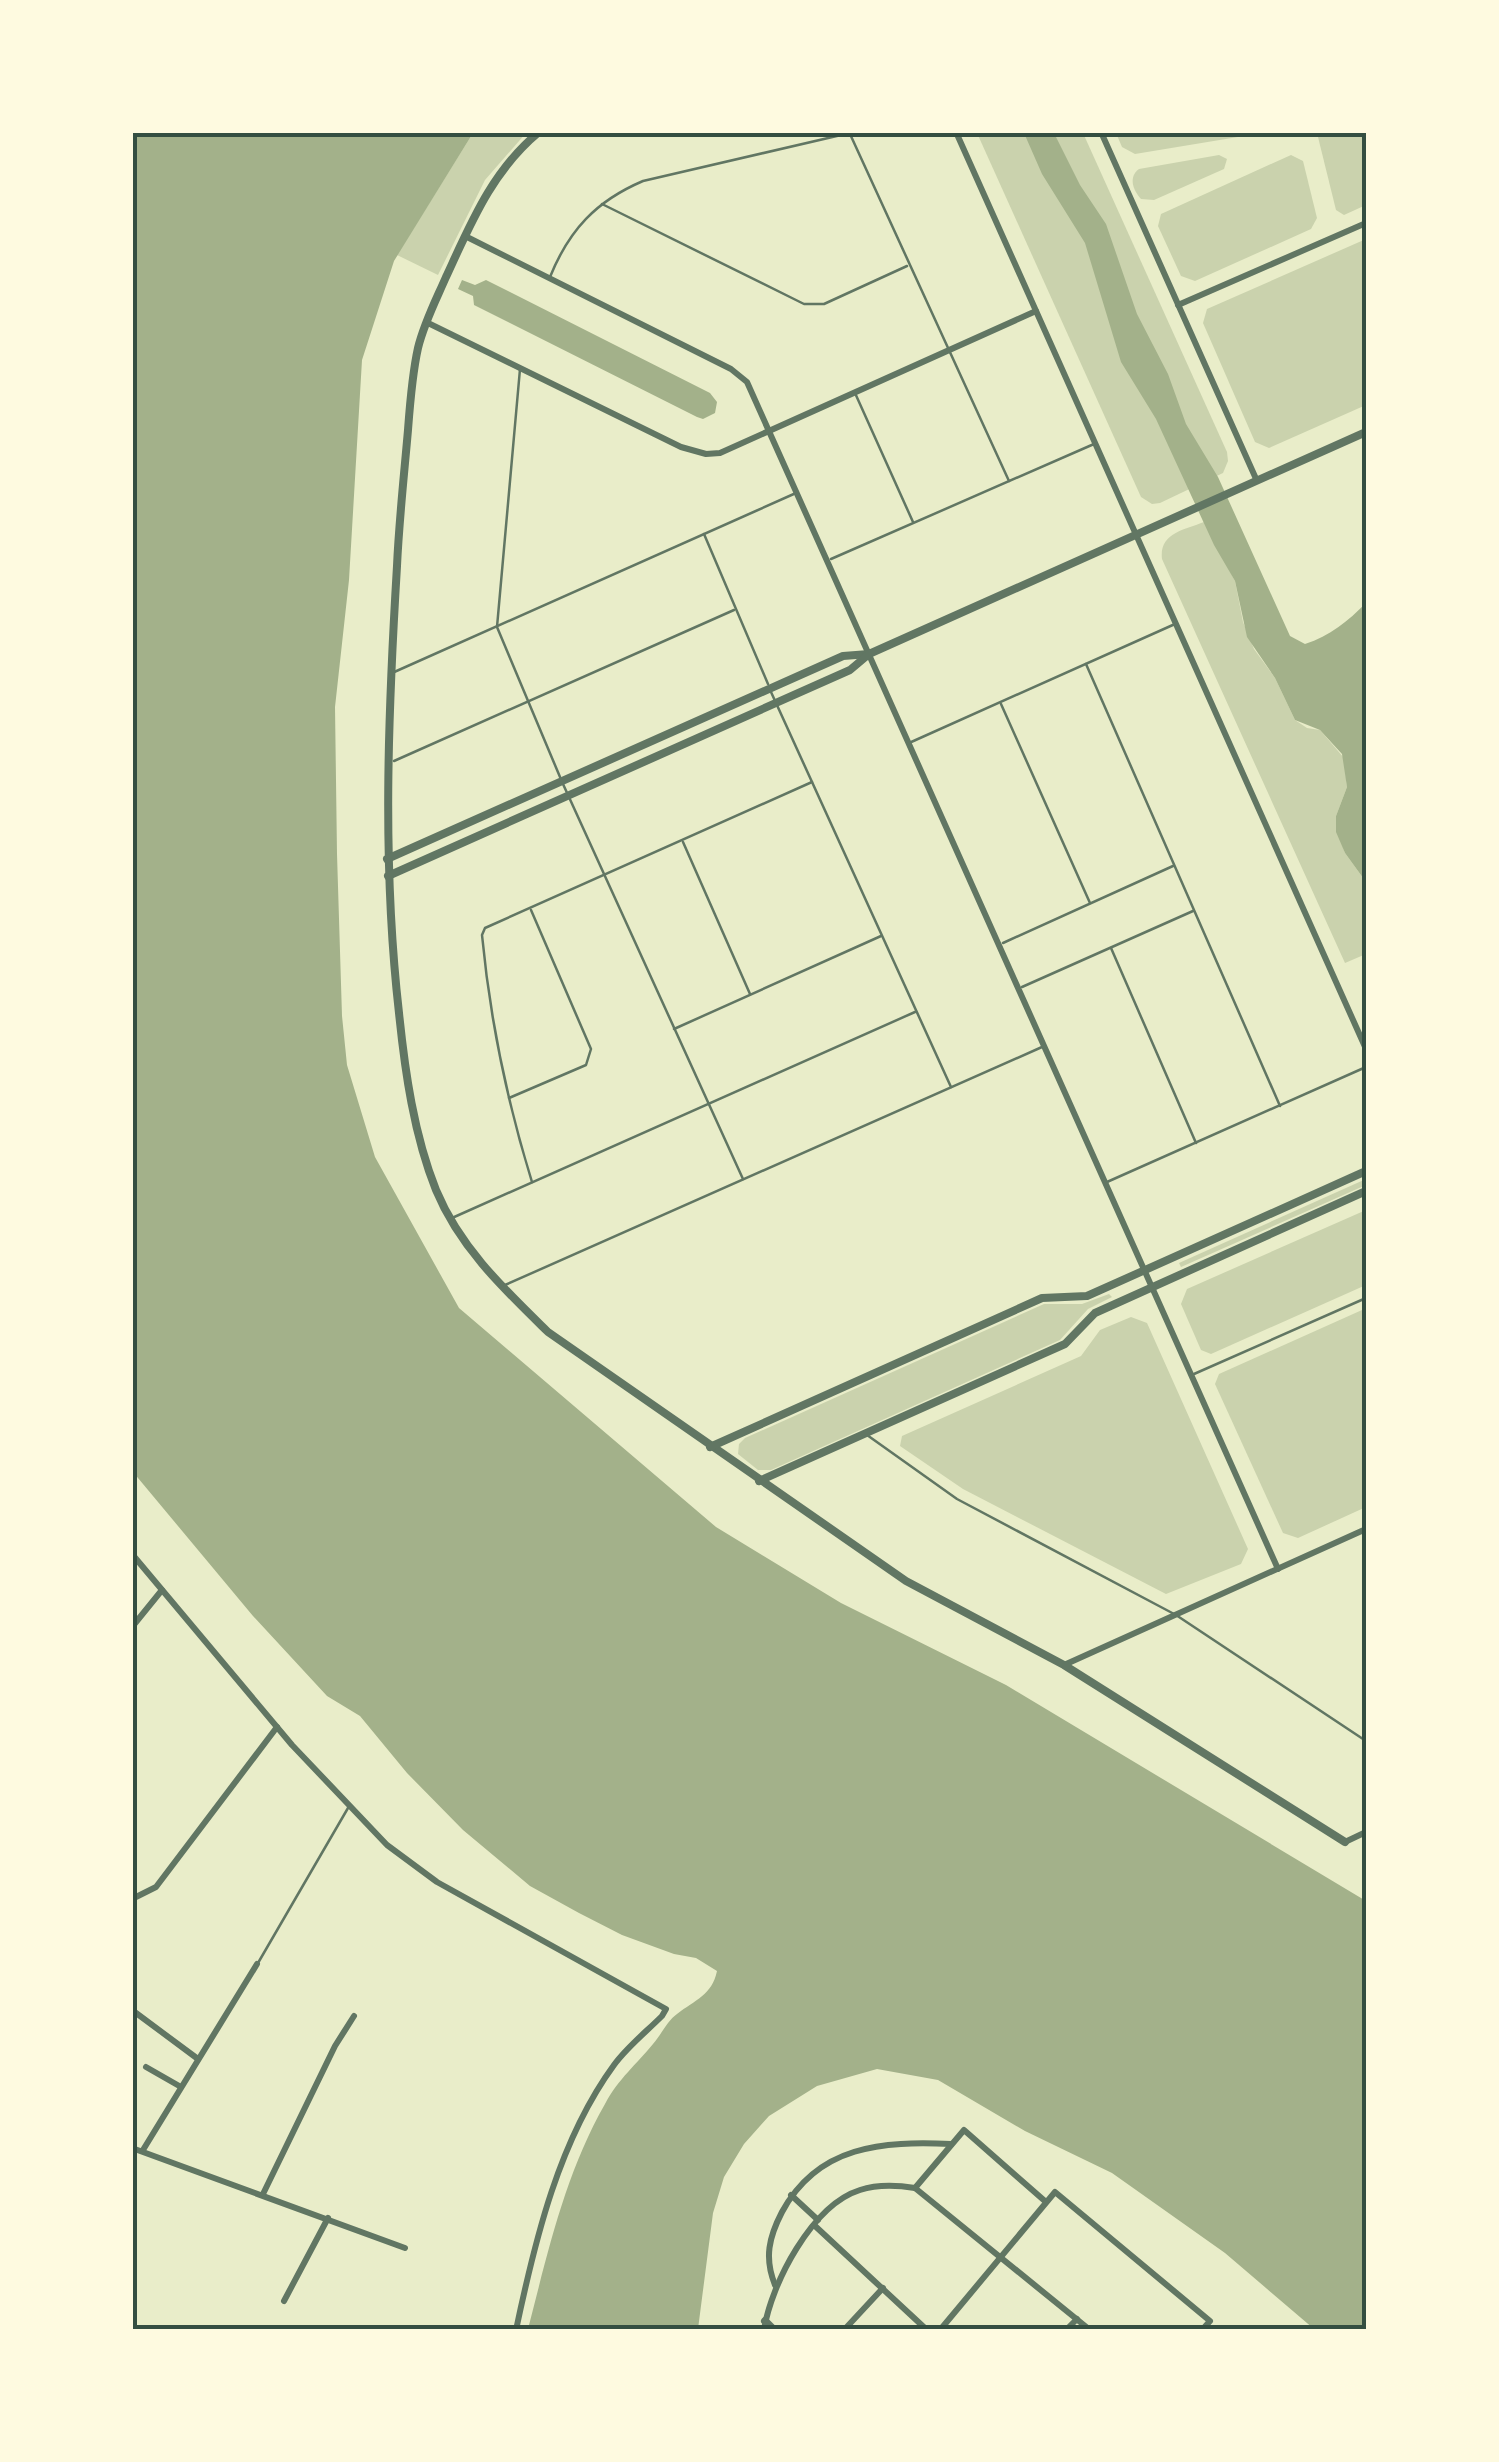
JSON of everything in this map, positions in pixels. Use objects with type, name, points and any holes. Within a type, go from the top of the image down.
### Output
[{"type":"street","points":[[540,132],[501,172],[475,212],[426,322],[414,370],[390,674],[387,859],[403,1052],[436,1190],[475,1255],[548,1332],[759,1481],[906,1581],[1064,1665],[1346,1842],[1366,1832]]},
{"type":"street","points":[[956,132],[1366,1049]]},
{"type":"street","points":[[1101,132],[1257,480]]},
{"type":"street","points":[[1178,305],[1366,223]]},
{"type":"street","points":[[465,236],[731,368],[747,382],[1278,1569]]},
{"type":"street","points":[[426,322],[694,452],[720,453],[1036,311]]},
{"type":"street","points":[[388,876],[850,670],[869,654],[1366,432]]},
{"type":"street","points":[[387,859],[844,656],[869,654]]},
{"type":"street","points":[[710,1447],[1042,1298],[1087,1296],[1366,1171]]},
{"type":"street","points":[[759,1481],[1065,1344],[1096,1313],[1366,1191]]},
{"type":"street","points":[[1064,1665],[1366,1529]]},
{"type":"street","points":[[132,1554],[277,1727],[387,1846],[437,1882],[666,2008],[616,2061],[584,2114],[540,2232],[516,2330]]},
{"type":"street","points":[[132,1627],[162,1590]]},
{"type":"street","points":[[132,1899],[156,1888],[277,1727]]},
{"type":"street","points":[[143,2150],[257,1964]]},
{"type":"street","points":[[132,2010],[198,2059]]},
{"type":"street","points":[[263,2194],[327,2062],[354,2016]]},
{"type":"street","points":[[146,2067],[181,2087]]},
{"type":"street","points":[[915,2188],[964,2130],[1046,2202]]},
{"type":"street","points":[[775,2286],[769,2271],[769,2236],[791,2195],[814,2169],[856,2150],[902,2142],[951,2144]]},
{"type":"street","points":[[132,2148],[405,2248]]},
{"type":"street","points":[[774,2330],[764,2326],[775,2286],[816,2222],[858,2190],[890,2185],[915,2188],[1090,2330]]},
{"type":"street","points":[[940,2330],[1054,2192],[1210,2321],[1202,2330]]},
{"type":"street","points":[[791,2195],[927,2330]]},
{"type":"street","points":[[284,2301],[326,2221]]},
{"type":"street","points":[[844,2330],[883,2288]]},
{"type":"street","points":[[1066,2330],[1077,2319]]},
{"type":"lane","points":[[549,278],[569,238],[601,203],[642,181],[852,133],[1009,481]]},
{"type":"lane","points":[[601,203],[814,306],[910,264]]},
{"type":"lane","points":[[520,367],[496,627],[568,796],[743,1180]]},
{"type":"lane","points":[[855,392],[914,523]]},
{"type":"lane","points":[[827,561],[1095,443]]},
{"type":"lane","points":[[390,674],[797,492]]},
{"type":"lane","points":[[704,534],[776,703],[951,1087]]},
{"type":"lane","points":[[388,764],[736,609]]},
{"type":"lane","points":[[909,743],[1176,624]]},
{"type":"lane","points":[[1086,664],[1280,1106]]},
{"type":"lane","points":[[1000,702],[1090,904]]},
{"type":"lane","points":[[532,1182],[508,1099],[486,986],[482,935],[485,928],[812,782]]},
{"type":"lane","points":[[682,840],[750,994]]},
{"type":"lane","points":[[1000,944],[1175,866]]},
{"type":"lane","points":[[508,1099],[586,1066],[590,1059],[590,1050],[530,908]]},
{"type":"lane","points":[[1018,989],[1194,910]]},
{"type":"lane","points":[[674,1029],[882,936]]},
{"type":"lane","points":[[1111,948],[1196,1143]]},
{"type":"lane","points":[[450,1218],[916,1011]]},
{"type":"lane","points":[[501,1286],[1043,1046]]},
{"type":"lane","points":[[1106,1183],[1366,1067]]},
{"type":"lane","points":[[1192,1375],[1366,1298]]},
{"type":"lane","points":[[865,1434],[957,1499],[1176,1615],[1366,1741]]},
{"type":"lane","points":[[257,1964],[348,1808]]},
{"type":"shaded area","points":[[133,132],[473,133],[394,261],[362,360],[349,580],[335,707],[337,854],[347,1065],[375,1157],[459,1308],[716,1527],[841,1603],[1006,1685],[1366,1901],[1366,2329],[1314,2329],[1225,2253],[1112,2173],[1025,2131],[938,2080],[877,2069],[817,2086],[769,2116],[744,2144],[724,2177],[713,2213],[698,2329],[528,2329],[568,2186],[605,2104],[670,2020],[707,1991],[717,1971],[696,1958],[622,1935],[530,1886],[463,1830],[407,1773],[360,1716],[327,1696],[253,1616],[133,1472]]},
{"type":"shaded area","points":[[473,133],[526,133],[485,180],[438,275],[397,255]]},
{"type":"shaded area","points":[[977,133],[1083,133],[1227,452],[1223,473],[1160,503],[1152,504],[1141,497]]},
{"type":"shaded area","points":[[1024,133],[1054,133],[1080,185],[1106,224],[1137,314],[1168,374],[1186,424],[1218,477],[1290,636],[1305,644],[1314,641],[1366,603],[1366,882],[1345,853],[1336,832],[1336,816],[1347,787],[1342,754],[1320,730],[1295,720],[1275,678],[1247,637],[1235,581],[1214,545],[1156,419],[1121,362],[1085,243],[1042,174]]},
{"type":"shaded area","points":[[1116,133],[1262,133],[1135,154],[1122,147]]},
{"type":"shaded area","points":[[1317,133],[1366,133],[1366,205],[1344,215],[1336,210]]},
{"type":"shaded area","points":[[1219,155],[1227,159],[1224,169],[1154,200],[1141,199],[1134,188],[1134,176],[1139,169]]},
{"type":"shaded area","points":[[1291,155],[1303,161],[1317,218],[1311,229],[1195,281],[1181,276],[1158,226],[1161,214]]},
{"type":"shaded area","points":[[1366,239],[1366,405],[1269,448],[1255,442],[1203,323],[1207,309]]},
{"type":"shaded area","points":[[462,280],[475,285],[486,280],[710,393],[717,402],[715,413],[703,419],[697,417],[474,305],[473,296],[458,289]]},
{"type":"shaded area","points":[[1204,522],[1235,581],[1243,622],[1254,649],[1275,678],[1295,720],[1320,730],[1344,758],[1347,787],[1336,827],[1345,853],[1366,882],[1366,954],[1345,963],[1162,559],[1164,543],[1169,538]]},
{"type":"shaded area","points":[[1366,1179],[1366,1185],[1181,1267],[1179,1263]]},
{"type":"shaded area","points":[[1366,1210],[1366,1285],[1211,1354],[1201,1350],[1181,1304],[1187,1289]]},
{"type":"shaded area","points":[[1109,1294],[1112,1297],[1088,1309],[1060,1340],[771,1470],[758,1470],[738,1454],[739,1444],[745,1438],[1044,1304],[1082,1304]]},
{"type":"shaded area","points":[[1362,1310],[1366,1320],[1366,1507],[1298,1538],[1283,1533],[1215,1384],[1219,1374]]},
{"type":"shaded area","points":[[1131,1317],[1147,1323],[1248,1549],[1241,1564],[1166,1594],[963,1489],[900,1446],[902,1436],[1081,1356],[1100,1330]]}]
